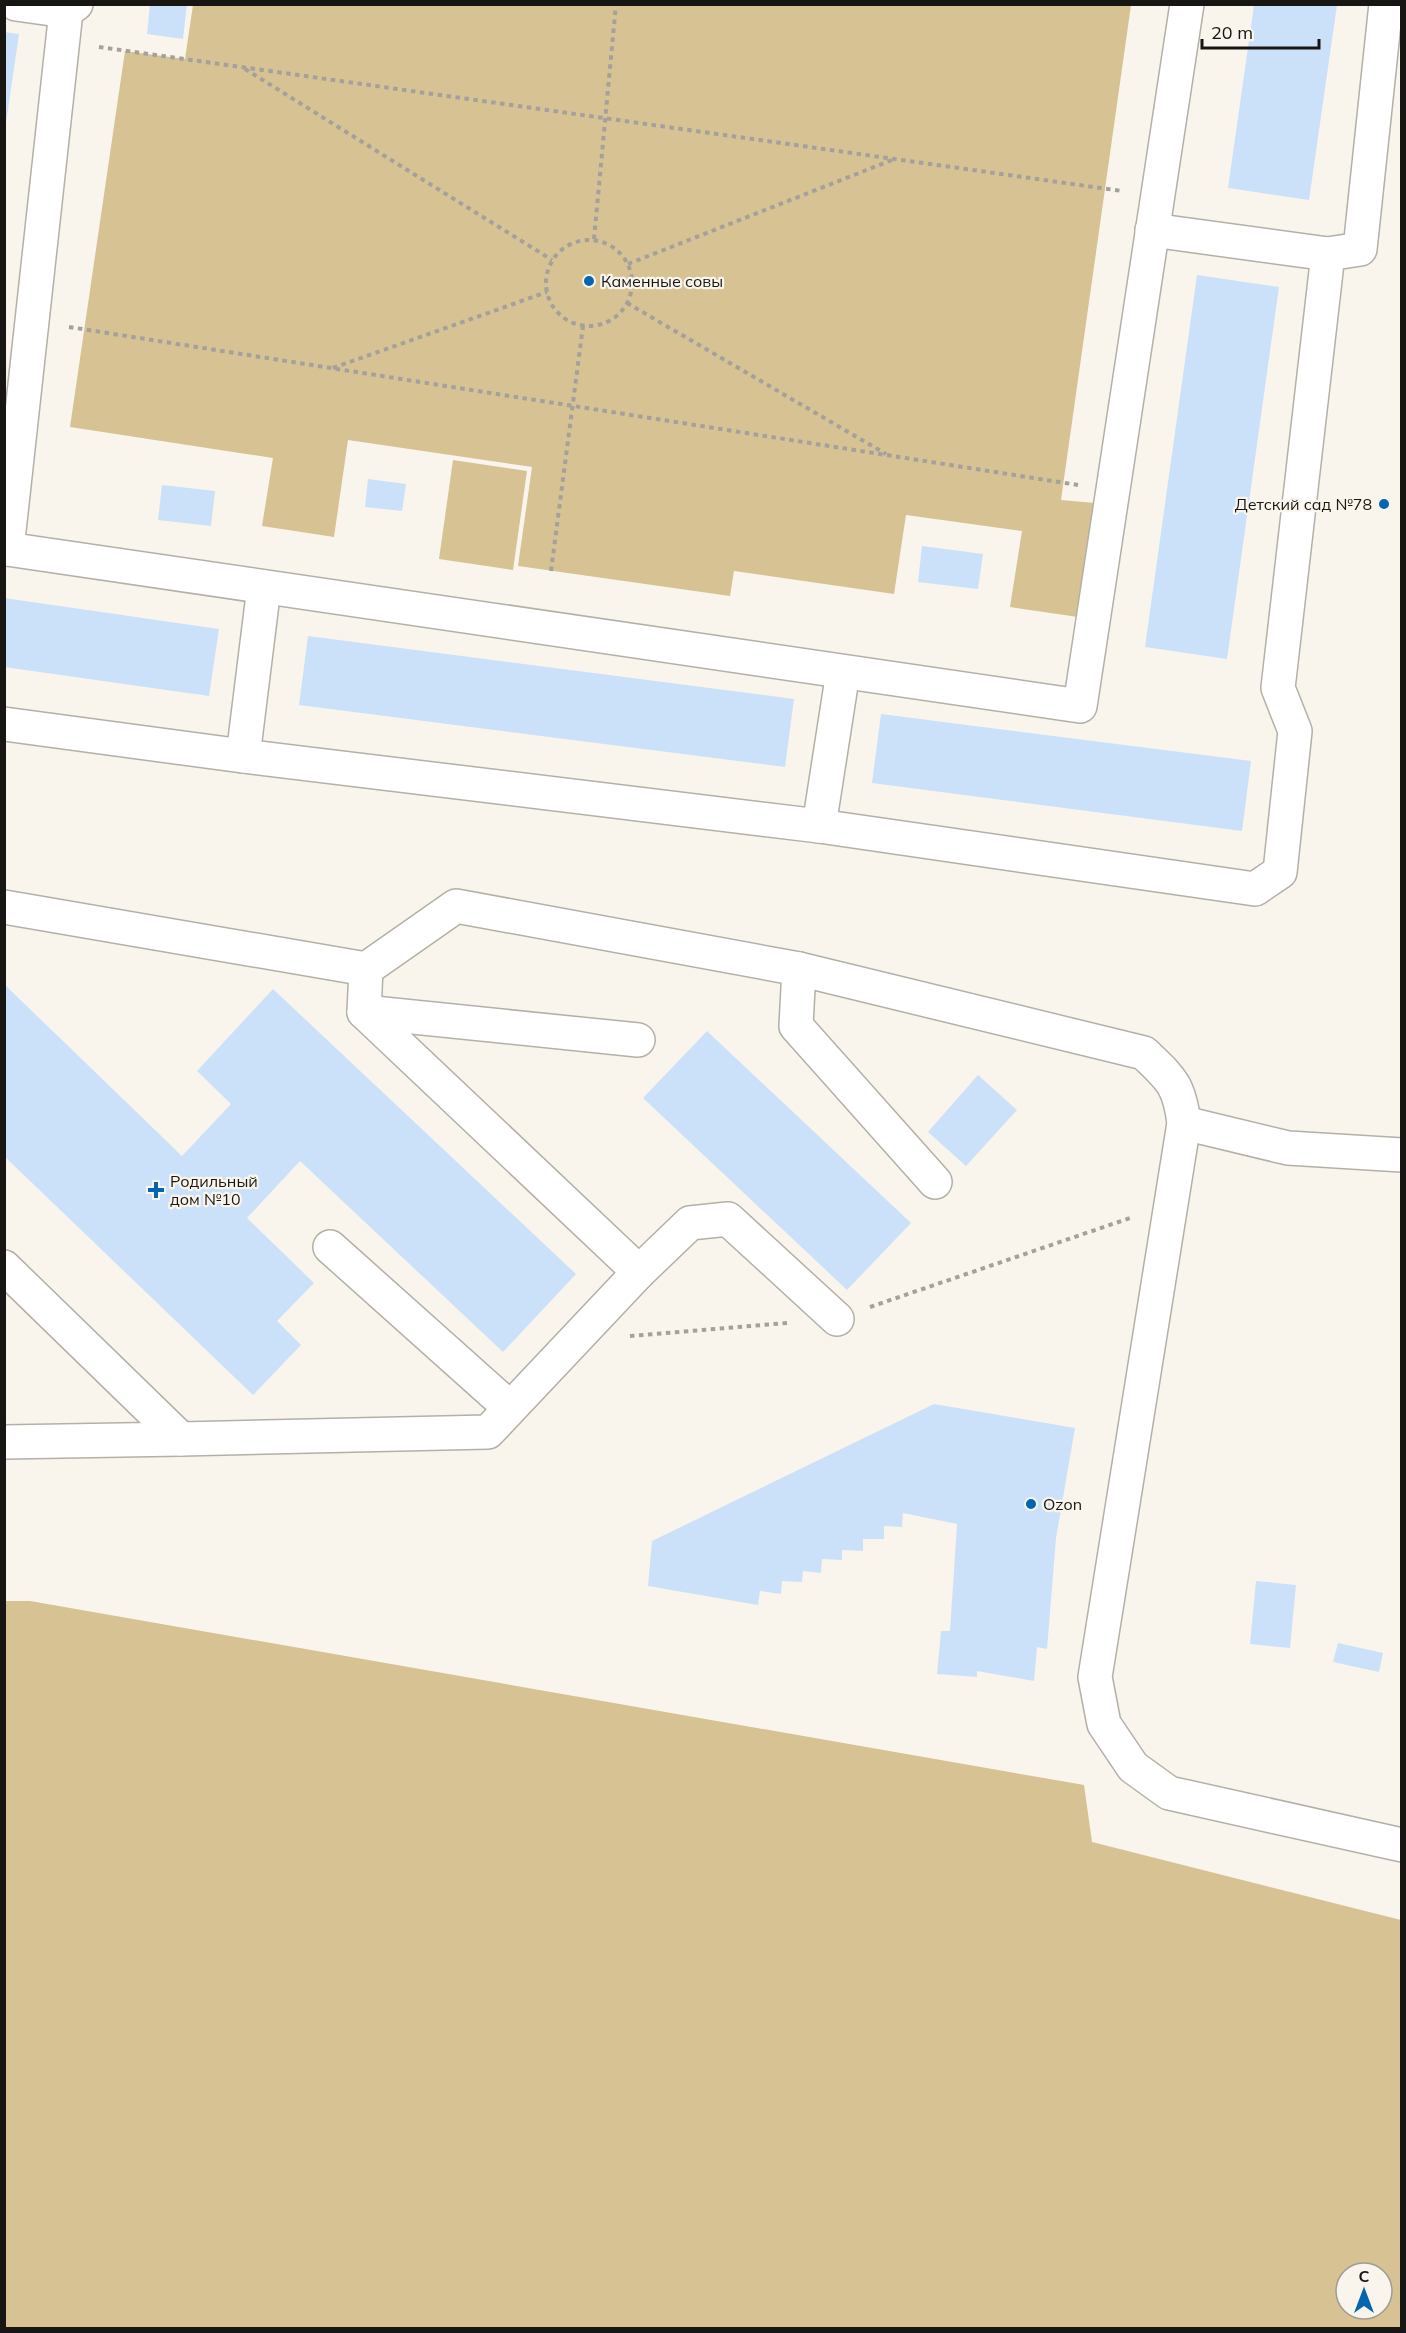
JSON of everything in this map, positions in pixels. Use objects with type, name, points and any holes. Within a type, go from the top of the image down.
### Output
[{"type":"lane","points":[[16,4],[68,19],[6,549],[1080,706],[1187,4]]},
{"type":"lane","points":[[1152,230],[1328,254],[1360,249],[1386,4]]},
{"type":"lane","points":[[4,724],[243,756],[819,826],[1255,888],[1280,872],[1295,731],[1278,688],[1328,254]]},
{"type":"lane","points":[[243,756],[264,587]]},
{"type":"lane","points":[[819,826],[843,672]]},
{"type":"lane","points":[[4,907],[366,969],[456,906],[799,969],[1144,1053],[1175,1085],[1181,1097],[1184,1123],[1095,1677],[1104,1724],[1133,1767],[1169,1793],[1401,1845]]},
{"type":"lane","points":[[366,969],[364,1012],[639,1272]]},
{"type":"lane","points":[[799,969],[796,1026],[935,1182]]},
{"type":"lane","points":[[364,1012],[638,1040]]},
{"type":"lane","points":[[1184,1123],[1288,1148],[1401,1155]]},
{"type":"lane","points":[[4,1442],[488,1432],[639,1272],[690,1223],[728,1219],[837,1318]]},
{"type":"lane","points":[[330,1247],[510,1408]]},
{"type":"lane","points":[[4,1267],[181,1439]]},
{"type":"path","points":[[594,239],[616,4]]},
{"type":"path","points":[[68,19],[242,67],[1157,196]]},
{"type":"path","points":[[242,67],[552,260]]},
{"type":"path","points":[[628,264],[894,159]]},
{"type":"path","points":[[594,239],[609,245],[620,253],[628,264],[632,288],[627,303],[608,321],[583,326],[568,320],[557,312],[548,292],[546,277],[552,260],[571,243],[594,239]]},
{"type":"path","points":[[332,368],[548,292]]},
{"type":"path","points":[[627,303],[888,455]]},
{"type":"path","points":[[33,320],[1112,492]]},
{"type":"path","points":[[551,571],[583,326]]},
{"type":"path","points":[[573,1341],[837,1318],[1171,1204]]},
{"type":"shaded area","points":[[193,5],[1131,5],[1061,500],[1095,503],[1078,617],[1010,607],[1022,531],[906,515],[894,594],[734,571],[730,596],[518,566],[532,467],[348,440],[334,537],[262,526],[273,458],[70,427],[125,51],[185,59]]},
{"type":"shaded area","points":[[453,460],[527,471],[513,570],[439,559]]},
{"type":"shaded area","points":[[5,1601],[30,1601],[1084,1785],[1092,1842],[1401,1920],[1401,2328],[5,2328]]},
{"type":"building","points":[[150,4],[187,4],[183,39],[147,34]]},
{"type":"building","points":[[1254,5],[1337,5],[1309,200],[1228,188]]},
{"type":"building","points":[[4,32],[19,34],[6,123],[4,123]]},
{"type":"building","points":[[1197,275],[1279,287],[1227,659],[1145,647]]},
{"type":"building","points":[[368,479],[406,484],[402,511],[365,507]]},
{"type":"building","points":[[162,485],[215,491],[211,526],[158,520]]},
{"type":"building","points":[[922,546],[983,554],[978,589],[918,582]]},
{"type":"building","points":[[4,598],[219,629],[209,696],[4,667]]},
{"type":"building","points":[[308,636],[794,699],[785,767],[299,705]]},
{"type":"building","points":[[881,714],[1251,761],[1242,831],[872,783]]},
{"type":"building","name":"Родильный дом №10","points":[[4,984],[182,1156],[231,1104],[197,1071],[273,989],[576,1274],[503,1352],[300,1161],[247,1218],[314,1283],[277,1321],[301,1345],[253,1395],[4,1156]]},
{"type":"building","points":[[707,1031],[911,1223],[847,1290],[643,1098]]},
{"type":"building","points":[[978,1075],[1017,1110],[966,1166],[928,1132]]},
{"type":"building","points":[[934,1404],[1075,1428],[1056,1538],[1047,1649],[1037,1647],[1034,1681],[977,1671],[977,1677],[937,1674],[941,1631],[950,1631],[957,1524],[903,1513],[902,1527],[884,1526],[884,1539],[863,1539],[863,1551],[842,1550],[842,1560],[822,1559],[821,1573],[803,1571],[802,1582],[782,1581],[781,1594],[760,1591],[758,1605],[648,1586],[652,1541]]},
{"type":"building","points":[[1256,1581],[1296,1585],[1290,1648],[1250,1644]]},
{"type":"building","points":[[1338,1643],[1383,1653],[1379,1672],[1333,1662]]},
{"type":"place","name":"Каменные совы","points":[[589,281]]},
{"type":"place","name":"Детский сад №78","points":[[1384,504]]},
{"type":"place","name":"Родильный дом №10","points":[[156,1190]]},
{"type":"place","name":"Ozon","points":[[1031,1504]]}]
